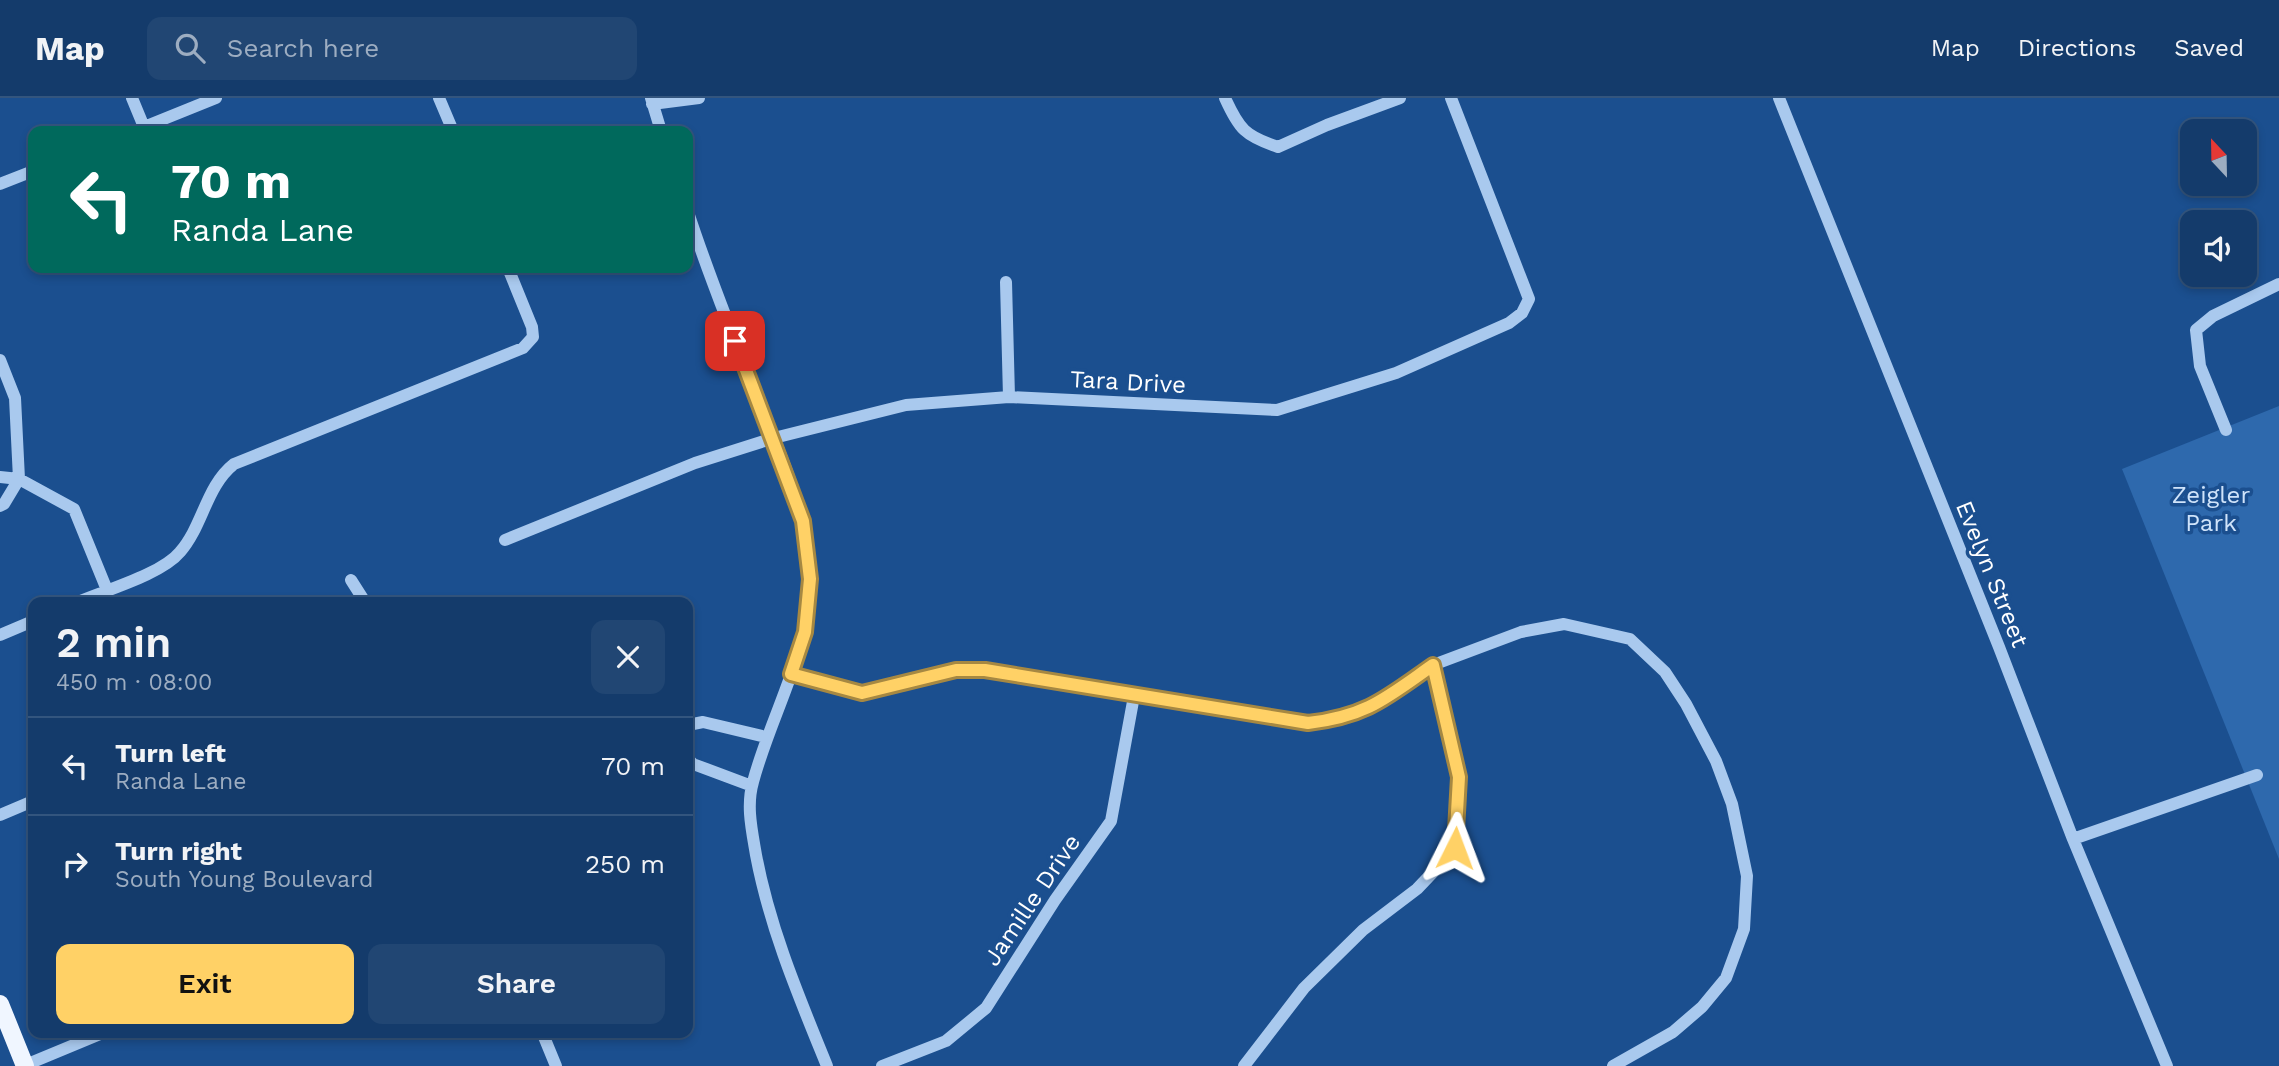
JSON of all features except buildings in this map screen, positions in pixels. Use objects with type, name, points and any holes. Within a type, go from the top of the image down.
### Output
[{"type":"main road","points":[[0,1004],[24,1066]]},
{"type":"street","points":[[132,98],[138,126]]},
{"type":"street","points":[[146,126],[216,98]]},
{"type":"street","points":[[439,98],[451,126]]},
{"type":"street","points":[[660,126],[652,101],[699,98]]},
{"type":"street","points":[[1225,98],[1242,128],[1254,139],[1278,147],[1327,125],[1400,98]]},
{"type":"street","name":"Tara Drive","points":[[505,540],[695,463],[774,438],[906,405],[1009,397],[1277,410],[1396,373],[1509,323],[1522,313],[1529,299],[1451,98]]},
{"type":"street","name":"Evelyn Street","points":[[1779,98],[2073,839],[2167,1066]]},
{"type":"street","points":[[0,184],[28,173]]},
{"type":"street","points":[[693,227],[803,521],[810,579],[805,632],[766,737],[752,786],[750,821],[764,900],[790,976],[827,1066]]},
{"type":"street","points":[[90,597],[168,565],[182,550],[221,474],[234,464],[523,348],[533,337],[532,327],[510,273]]},
{"type":"street","points":[[1006,282],[1009,397]]},
{"type":"street","points":[[2226,430],[2200,366],[2196,330],[2213,316],[2279,284]]},
{"type":"street","points":[[0,360],[15,398],[19,479],[4,504],[0,506]]},
{"type":"street","points":[[0,477],[19,479],[74,509],[107,590]]},
{"type":"street","points":[[351,580],[362,597]]},
{"type":"street","points":[[0,635],[28,623]]},
{"type":"street","points":[[791,674],[862,693],[956,670],[985,670],[1308,723],[1344,718],[1376,705],[1433,665],[1521,632],[1563,624],[1630,639],[1665,672],[1686,704],[1716,761],[1732,804],[1747,876],[1744,929],[1726,978],[1703,1007],[1673,1032],[1613,1066]]},
{"type":"street","points":[[1244,1066],[1304,988],[1363,930],[1417,890],[1455,848],[1459,777],[1433,665]]},
{"type":"street","name":"Jamille Drive","points":[[882,1066],[947,1041],[986,1008],[1055,900],[1111,821],[1134,696]]},
{"type":"street","points":[[693,724],[703,722],[766,737]]},
{"type":"street","points":[[693,764],[752,786]]},
{"type":"street","points":[[2073,839],[2258,775]]},
{"type":"street","points":[[0,815],[28,803]]},
{"type":"street","points":[[24,1066],[91,1038]]},
{"type":"street","points":[[544,1038],[556,1066]]},
{"type":"green space","name":"Zeigler Park","points":[[2279,406],[2279,859],[2122,469]]},
{"type":"route","points":[[735,341],[774,438],[803,521],[810,579],[805,632],[791,674],[862,693],[956,670],[985,670],[1308,723],[1344,718],[1376,705],[1433,665],[1459,777],[1455,848]]}]
